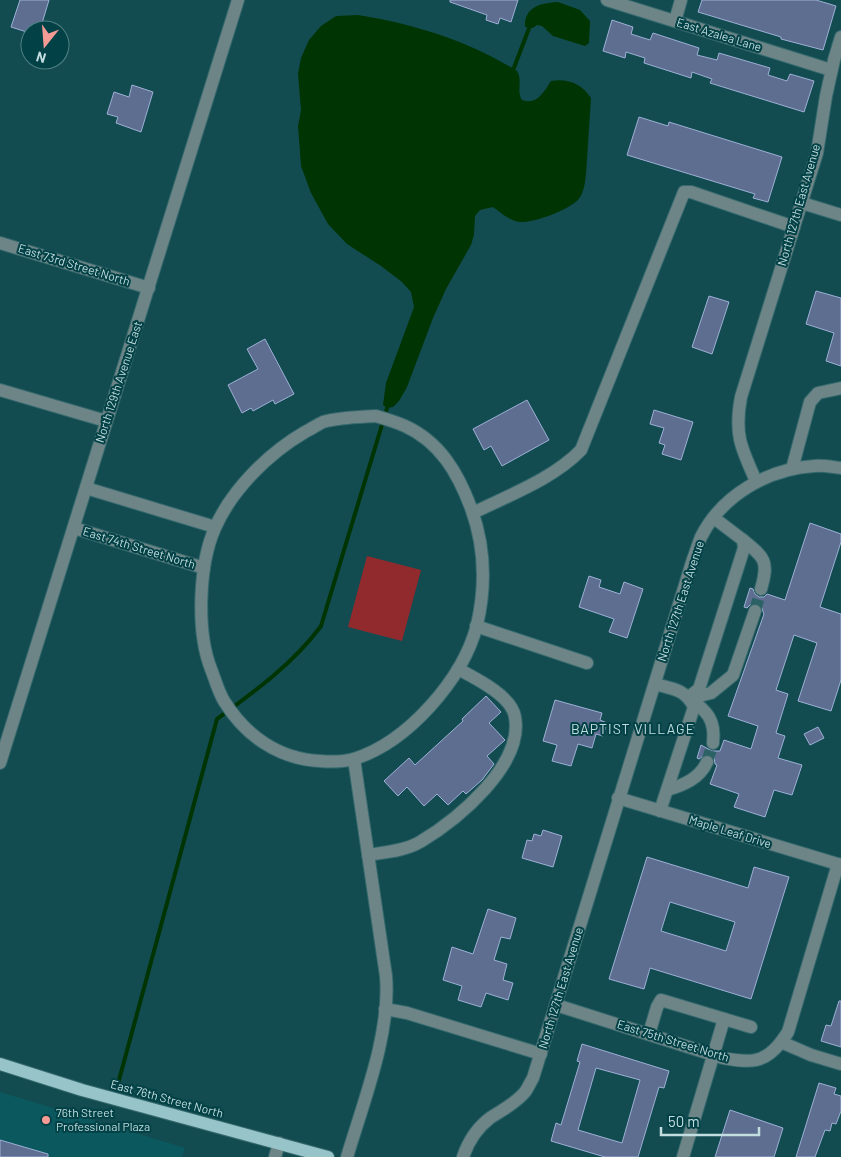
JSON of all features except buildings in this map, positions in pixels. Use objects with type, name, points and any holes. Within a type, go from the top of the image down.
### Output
[{"type":"main road","name":"East 76th Street North","points":[[0,1064],[82,1090],[328,1157]]},
{"type":"street","name":"North 129th Avenue East","points":[[0,764],[238,0]]},
{"type":"street","name":"East Azalea Lane","points":[[608,0],[831,70]]},
{"type":"street","points":[[675,21],[681,0]]},
{"type":"street","name":"North 127th East Avenue","points":[[462,1157],[468,1143],[477,1131],[488,1120],[510,1106],[524,1092],[533,1078],[618,798],[701,536],[714,518],[738,493],[756,481],[741,447],[738,414],[741,397],[817,152],[831,70],[841,37]]},
{"type":"street","points":[[473,514],[552,473],[570,461],[581,450],[684,192],[691,192],[794,227]]},
{"type":"street","points":[[802,203],[841,215]]},
{"type":"street","name":"East 73rd Street North","points":[[0,243],[149,288]]},
{"type":"street","points":[[792,469],[810,402],[818,392],[841,388]]},
{"type":"street","points":[[0,390],[106,421]]},
{"type":"street","name":"East 74th Street North","points":[[376,416],[405,426],[420,435],[439,451],[452,466],[473,514],[482,555],[484,579],[476,626],[458,668],[433,704],[412,724],[397,736],[354,759],[336,762],[309,761],[280,752],[262,743],[245,728],[222,699],[207,659],[202,609],[204,568],[215,527],[231,502],[268,457],[292,440],[322,423],[344,418],[376,416]]},
{"type":"street","points":[[756,481],[792,469],[815,466],[841,468]]},
{"type":"street","points":[[86,488],[215,527]]},
{"type":"street","points":[[714,518],[743,540],[764,560],[766,570],[761,589]]},
{"type":"street","name":"East 74th Street North","points":[[74,528],[204,568]]},
{"type":"street","points":[[690,698],[699,689],[744,548],[743,540]]},
{"type":"street","points":[[690,698],[711,693],[733,675],[754,611]]},
{"type":"street","points":[[476,626],[587,663]]},
{"type":"street","points":[[368,855],[401,850],[427,837],[482,792],[501,770],[511,751],[515,739],[515,716],[510,706],[502,697],[483,683],[458,668]]},
{"type":"street","points":[[655,684],[681,692],[708,714],[714,733],[713,743]]},
{"type":"street","points":[[660,811],[694,707],[690,698]]},
{"type":"street","points":[[347,1157],[378,1051],[385,1009],[386,976],[354,759]]},
{"type":"street","points":[[667,790],[683,786],[703,772],[707,762]]},
{"type":"street","name":"Maple Leaf Drive","points":[[618,798],[839,865]]},
{"type":"street","points":[[839,865],[788,1032],[781,1042],[811,1055],[841,1064]]},
{"type":"street","points":[[649,1034],[661,1000],[751,1027]]},
{"type":"street","name":"East 75th Street North","points":[[556,1006],[736,1061],[766,1058],[781,1042]]},
{"type":"street","points":[[385,1009],[407,1013],[541,1054]]},
{"type":"street","points":[[683,1157],[724,1019]]},
{"type":"street","points":[[275,1157],[279,1143]]},
{"type":"shaded area","points":[[558,2],[580,10],[590,21],[589,43],[585,46],[553,36],[542,26],[525,27],[527,14],[531,10],[546,3]]},
{"type":"shaded area","points":[[358,15],[400,23],[440,35],[499,60],[519,74],[520,97],[522,100],[532,101],[536,99],[551,81],[557,80],[574,83],[591,98],[586,174],[584,188],[580,197],[573,204],[559,212],[526,222],[513,220],[493,207],[480,210],[475,216],[474,235],[471,245],[446,289],[407,387],[399,401],[393,407],[387,408],[383,405],[386,383],[414,307],[411,292],[402,282],[381,266],[347,244],[328,224],[311,193],[301,166],[298,126],[301,110],[298,74],[301,58],[309,40],[321,26],[336,16]]},
{"type":"shaded area","points":[[367,556],[421,570],[402,641],[348,627]]},
{"type":"shaded area","name":"76th Street Professional Plaza","points":[[0,1092],[185,1148],[182,1157],[0,1157]]},
{"type":"waterway","points":[[512,73],[531,23]]},
{"type":"waterway","points":[[119,1080],[217,719],[286,665],[321,626],[388,405]]},
{"type":"tunnel","points":[[755,611],[761,589]]},
{"type":"tunnel","points":[[707,762],[713,743]]},
{"type":"place","name":"76th Street Professional Plaza","points":[[46,1120]]},
{"type":"district","name":"BAPTIST VILLAGE","points":[[633,729]]}]
